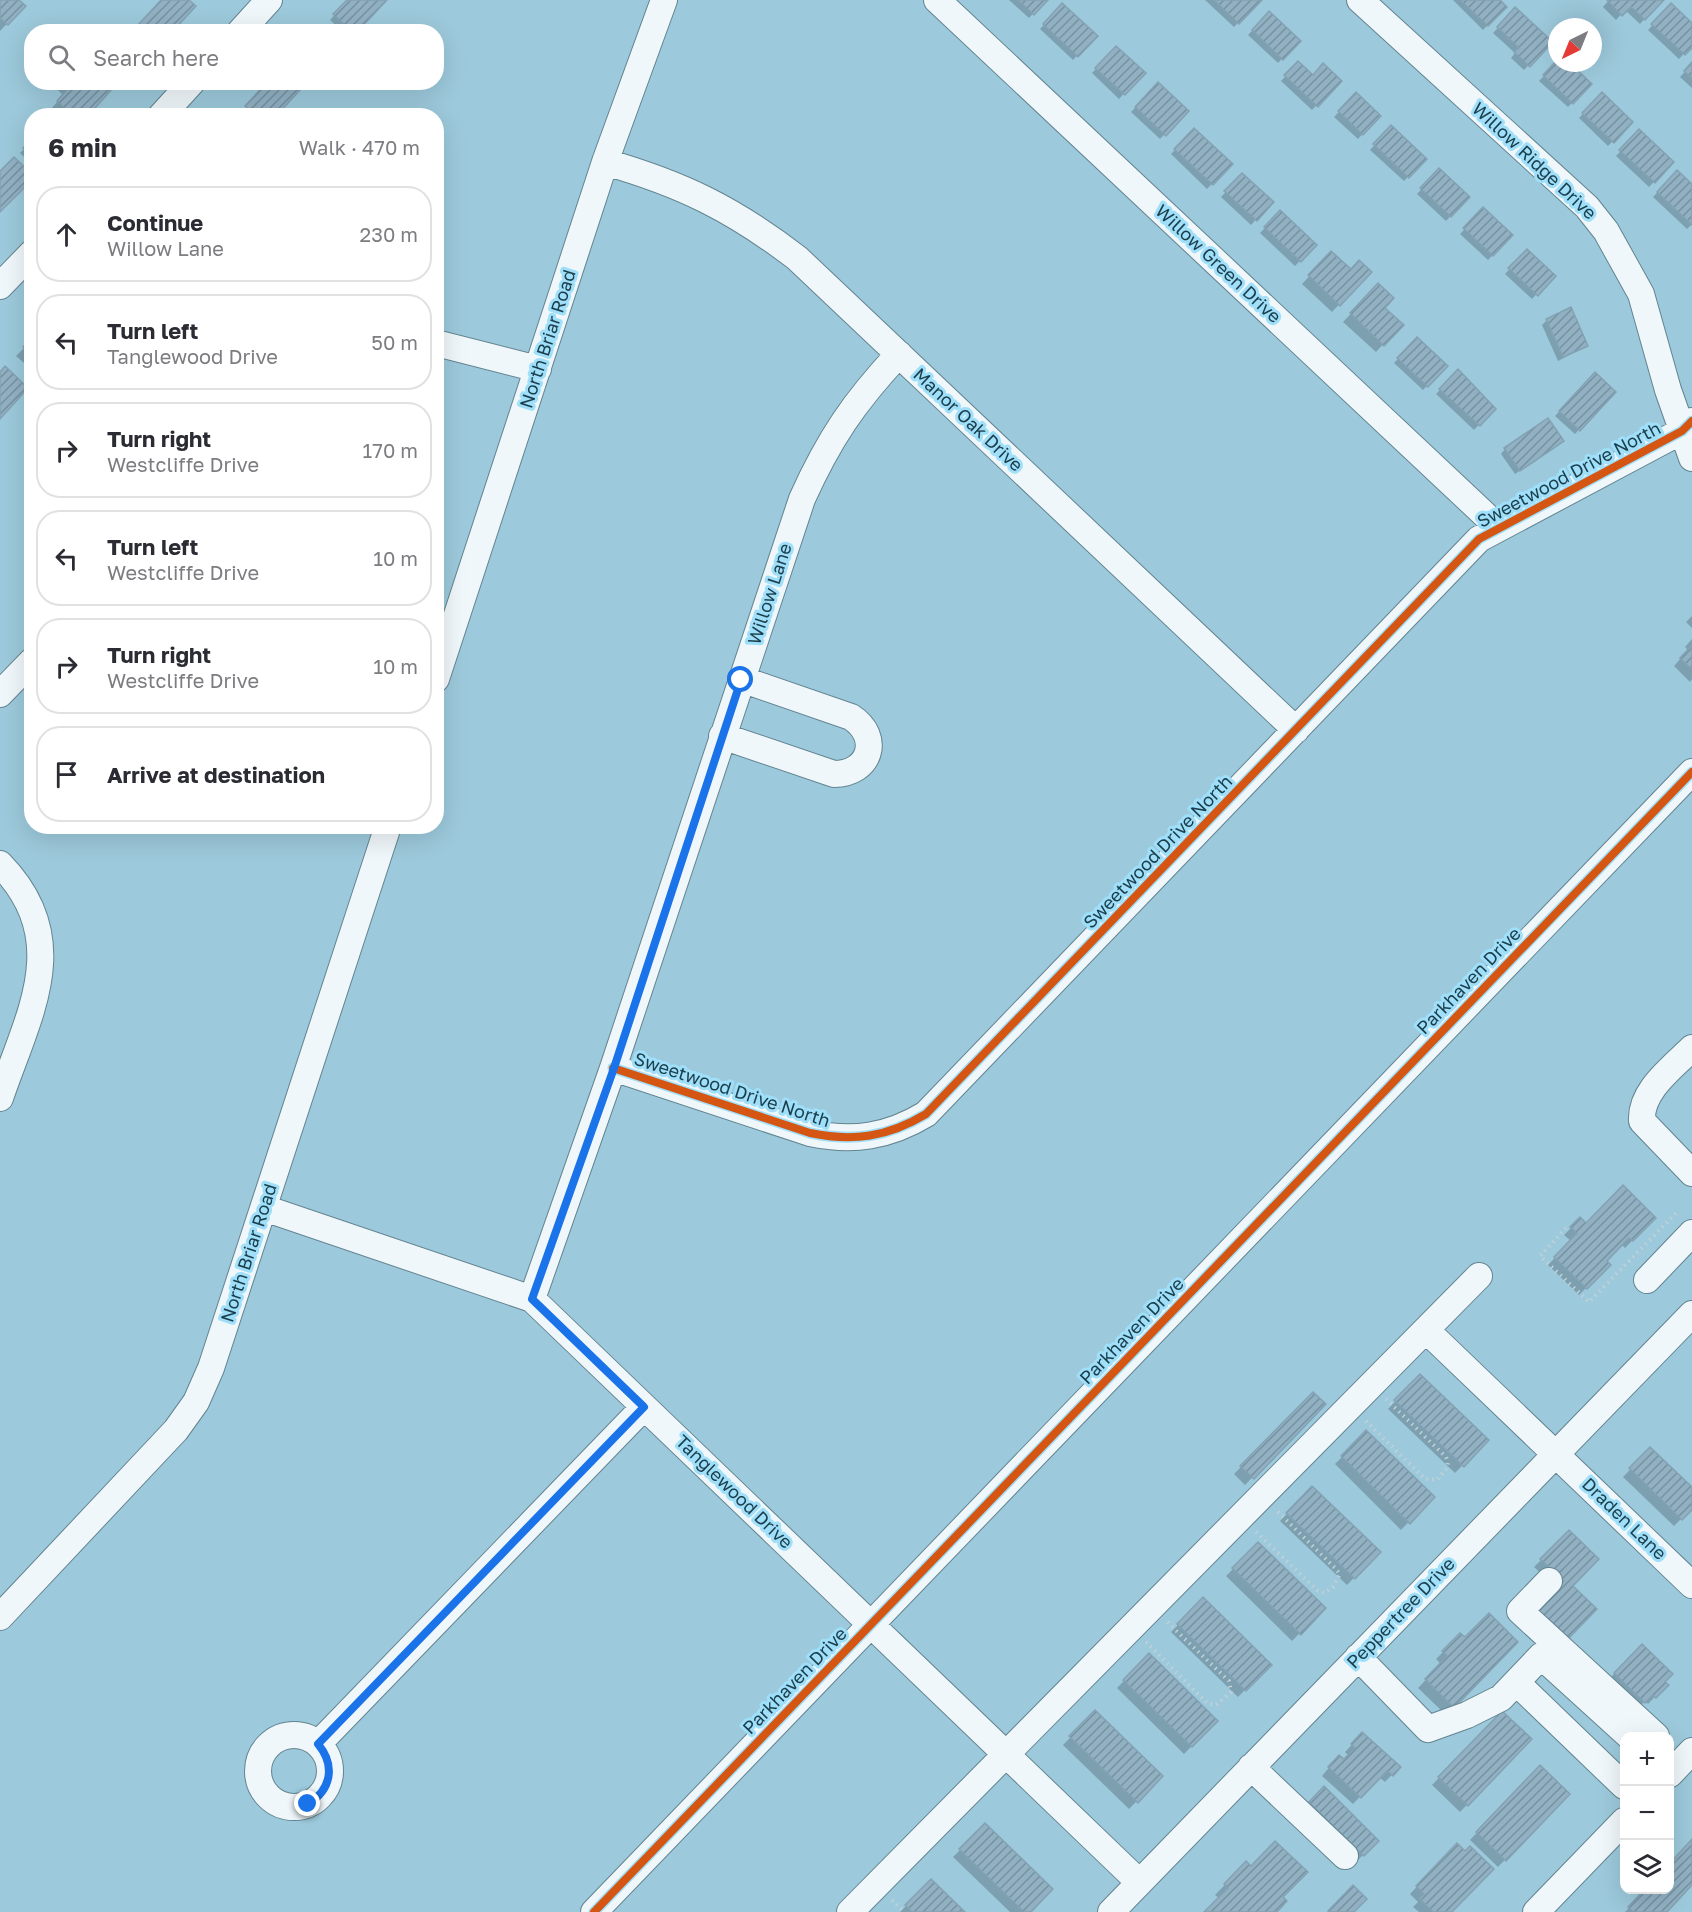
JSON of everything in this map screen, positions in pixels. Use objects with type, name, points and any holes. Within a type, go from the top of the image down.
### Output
[{"type":"street","points":[[247,24],[269,0]]},
{"type":"street","name":"North Briar Road","points":[[444,655],[605,162],[664,0]]},
{"type":"street","name":"Willow Green Drive","points":[[937,0],[1499,528]]},
{"type":"street","name":"Willow Ridge Drive","points":[[1360,0],[1587,207],[1606,231],[1641,294],[1687,426],[1692,458]]},
{"type":"street","points":[[168,108],[185,90]]},
{"type":"street","name":"Manor Oak Drive","points":[[605,162],[650,175],[693,192],[760,230],[797,258],[1296,730]]},
{"type":"street","points":[[0,286],[24,261]]},
{"type":"street","points":[[444,345],[538,369]]},
{"type":"street","name":"Willow Lane","points":[[532,1299],[614,1068],[801,498],[822,453],[865,390],[899,354]]},
{"type":"street","name":"Sweetwood Drive North","points":[[614,1068],[810,1133],[833,1138],[861,1138],[906,1126],[926,1114],[1479,539],[1687,426]]},
{"type":"street","points":[[0,694],[24,669]]},
{"type":"street","points":[[722,735],[834,774],[852,771],[866,758],[868,739],[865,730],[851,717],[741,680]]},
{"type":"street","name":"Parkhaven Drive","points":[[594,1912],[1692,771]]},
{"type":"street","name":"North Briar Road","points":[[0,1617],[186,1418],[211,1368],[385,834]]},
{"type":"street","points":[[0,864],[28,899],[37,922],[41,947],[41,968],[0,1098]]},
{"type":"street","points":[[1687,1159],[1642,1121],[1641,1110],[1652,1089],[1692,1048]]},
{"type":"street","name":"Tanglewood Drive","points":[[264,1208],[532,1299],[1139,1882]]},
{"type":"street","points":[[1647,1280],[1692,1233]]},
{"type":"street","points":[[850,1912],[1479,1276]]},
{"type":"street","name":"Peppertree Drive","points":[[1111,1912],[1692,1314]]},
{"type":"street","name":"Draden Lane","points":[[1426,1330],[1692,1584]]},
{"type":"street","points":[[318,1744],[644,1407]]},
{"type":"street","points":[[1549,1581],[1520,1611],[1651,1732]]},
{"type":"street","points":[[1358,1657],[1428,1729],[1467,1716],[1501,1698],[1541,1656],[1624,1732]]},
{"type":"street","points":[[1517,1683],[1620,1782]]},
{"type":"street","points":[[1251,1767],[1345,1856]]},
{"type":"street","points":[[1536,1912],[1620,1825]]},
{"type":"path","points":[[1566,1228],[1540,1256],[1589,1302],[1678,1211]]},
{"type":"path","points":[[1351,1406],[1425,1479],[1431,1482],[1437,1480],[1447,1468],[1446,1457],[1371,1385]]},
{"type":"path","points":[[1240,1517],[1318,1591],[1324,1593],[1334,1587],[1340,1574],[1261,1496]]},
{"type":"path","points":[[1131,1627],[1207,1703],[1216,1705],[1231,1692],[1228,1681],[1151,1606]]},
{"type":"building","points":[[0,0],[19,0],[26,6],[8,25],[0,18]]},
{"type":"building","points":[[161,0],[189,0],[196,6],[179,24],[139,24]]},
{"type":"building","points":[[347,0],[387,0],[364,24],[344,24],[333,14]]},
{"type":"building","points":[[1018,0],[1048,0],[1034,15]]},
{"type":"building","points":[[1214,0],[1262,0],[1239,24]]},
{"type":"building","points":[[1460,0],[1500,0],[1507,7],[1488,26]]},
{"type":"building","points":[[1607,0],[1664,0],[1645,20],[1631,7],[1622,16]]},
{"type":"building","points":[[1062,3],[1098,36],[1078,57],[1043,24]]},
{"type":"building","points":[[1671,3],[1692,23],[1692,48],[1685,55],[1651,24]]},
{"type":"building","points":[[1515,7],[1548,37],[1548,47],[1530,67],[1514,52],[1519,48],[1497,27]]},
{"type":"building","points":[[1269,11],[1301,41],[1283,60],[1252,30]]},
{"type":"building","points":[[1116,46],[1146,73],[1125,95],[1095,68]]},
{"type":"building","points":[[1298,61],[1313,75],[1323,63],[1342,81],[1318,107],[1284,75]]},
{"type":"building","points":[[1692,62],[1692,79],[1684,71]]},
{"type":"building","points":[[1548,70],[1548,72],[1579,72],[1592,84],[1573,104],[1543,75]]},
{"type":"building","points":[[1158,82],[1189,111],[1166,136],[1135,107]]},
{"type":"building","points":[[66,90],[111,90],[95,108],[64,108],[57,101]]},
{"type":"building","points":[[260,90],[300,90],[283,108],[247,108],[245,106]]},
{"type":"building","points":[[1356,92],[1381,116],[1363,135],[1338,111]]},
{"type":"building","points":[[1602,92],[1633,122],[1614,143],[1582,113]]},
{"type":"building","points":[[1391,125],[1427,159],[1409,178],[1373,144]]},
{"type":"building","points":[[1194,128],[1233,164],[1213,185],[1174,149]]},
{"type":"building","points":[[1639,129],[1674,162],[1655,183],[1619,150]]},
{"type":"building","points":[[14,157],[24,166],[24,188],[0,212],[0,171]]},
{"type":"building","points":[[1439,168],[1470,197],[1451,217],[1420,188]]},
{"type":"building","points":[[1677,170],[1692,184],[1692,225],[1657,192]]},
{"type":"building","points":[[1242,173],[1274,202],[1257,221],[1224,191]]},
{"type":"building","points":[[1483,207],[1513,235],[1493,256],[1463,228]]},
{"type":"building","points":[[1280,210],[1317,245],[1301,262],[1264,227]]},
{"type":"building","points":[[1527,249],[1556,276],[1538,296],[1508,268]]},
{"type":"building","points":[[1331,251],[1351,269],[1359,260],[1372,272],[1340,306],[1308,275]]},
{"type":"building","points":[[1378,283],[1394,298],[1385,308],[1404,325],[1384,346],[1350,313]]},
{"type":"building","points":[[1571,307],[1588,346],[1563,357],[1546,319]]},
{"type":"building","points":[[1417,337],[1448,366],[1428,387],[1397,358]]},
{"type":"building","points":[[5,366],[24,384],[24,392],[0,419],[0,372]]},
{"type":"building","points":[[1458,369],[1496,409],[1480,426],[1439,389]]},
{"type":"building","points":[[1595,372],[1616,392],[1580,431],[1559,411]]},
{"type":"building","points":[[1548,418],[1564,441],[1520,471],[1504,448]]},
{"type":"building","points":[[1692,645],[1692,670],[1680,658]]},
{"type":"building","points":[[1623,1185],[1656,1218],[1633,1241],[1629,1238],[1607,1261],[1611,1265],[1587,1289],[1554,1257],[1577,1233],[1570,1227],[1580,1217],[1586,1223]]},
{"type":"building","points":[[1420,1374],[1489,1440],[1464,1467],[1394,1400]]},
{"type":"building","points":[[1313,1392],[1326,1404],[1254,1479],[1240,1466]]},
{"type":"building","points":[[1366,1430],[1435,1497],[1410,1524],[1341,1456]]},
{"type":"building","points":[[1650,1447],[1692,1487],[1692,1510],[1682,1520],[1629,1468]]},
{"type":"building","points":[[1312,1486],[1381,1552],[1355,1579],[1286,1513]]},
{"type":"building","points":[[1569,1530],[1599,1559],[1573,1586],[1597,1609],[1568,1639],[1537,1609],[1564,1581],[1540,1559]]},
{"type":"building","points":[[1258,1542],[1326,1608],[1301,1635],[1232,1568]]},
{"type":"building","points":[[1203,1597],[1272,1665],[1246,1691],[1177,1624]]},
{"type":"building","points":[[1489,1613],[1518,1642],[1454,1708],[1425,1679],[1447,1656],[1442,1651],[1460,1633],[1465,1637]]},
{"type":"building","points":[[1642,1644],[1673,1674],[1665,1682],[1669,1685],[1656,1698],[1653,1695],[1645,1703],[1614,1673]]},
{"type":"building","points":[[1149,1653],[1218,1721],[1192,1747],[1123,1680]]},
{"type":"building","points":[[1095,1710],[1163,1776],[1138,1803],[1069,1736]]},
{"type":"building","points":[[1502,1711],[1532,1739],[1468,1806],[1438,1777]]},
{"type":"building","points":[[1362,1732],[1401,1767],[1393,1776],[1387,1771],[1361,1798],[1328,1767],[1339,1755],[1344,1759],[1355,1748],[1351,1744]]},
{"type":"building","points":[[1540,1765],[1570,1794],[1506,1861],[1476,1832]]},
{"type":"building","points":[[1324,1786],[1379,1841],[1364,1856],[1309,1802]]},
{"type":"building","points":[[985,1823],[1053,1889],[1031,1912],[1024,1912],[959,1849]]},
{"type":"building","points":[[1692,1839],[1692,1885],[1667,1912],[1633,1912],[1628,1907],[1640,1894],[1674,1894],[1674,1859]]},
{"type":"building","points":[[1275,1841],[1308,1872],[1283,1897],[1287,1901],[1277,1912],[1204,1912],[1228,1888],[1224,1884],[1246,1861],[1251,1866]]},
{"type":"building","points":[[1457,1843],[1465,1851],[1470,1846],[1494,1869],[1452,1912],[1433,1912],[1419,1898],[1424,1894],[1416,1886]]},
{"type":"building","points":[[931,1879],[965,1912],[912,1912],[905,1905]]},
{"type":"building","points":[[1353,1885],[1367,1899],[1354,1912],[1328,1911]]},
{"type":"cycle path","points":[[613,1068],[810,1133],[826,1136],[870,1136],[898,1128],[926,1114],[1479,539],[1682,431],[1692,421]]},
{"type":"cycle path","points":[[594,1912],[1692,772]]},
{"type":"route","points":[[308,1804],[318,1798],[326,1788],[330,1777],[325,1753],[318,1744],[644,1407],[532,1299],[614,1068],[741,680]]}]
